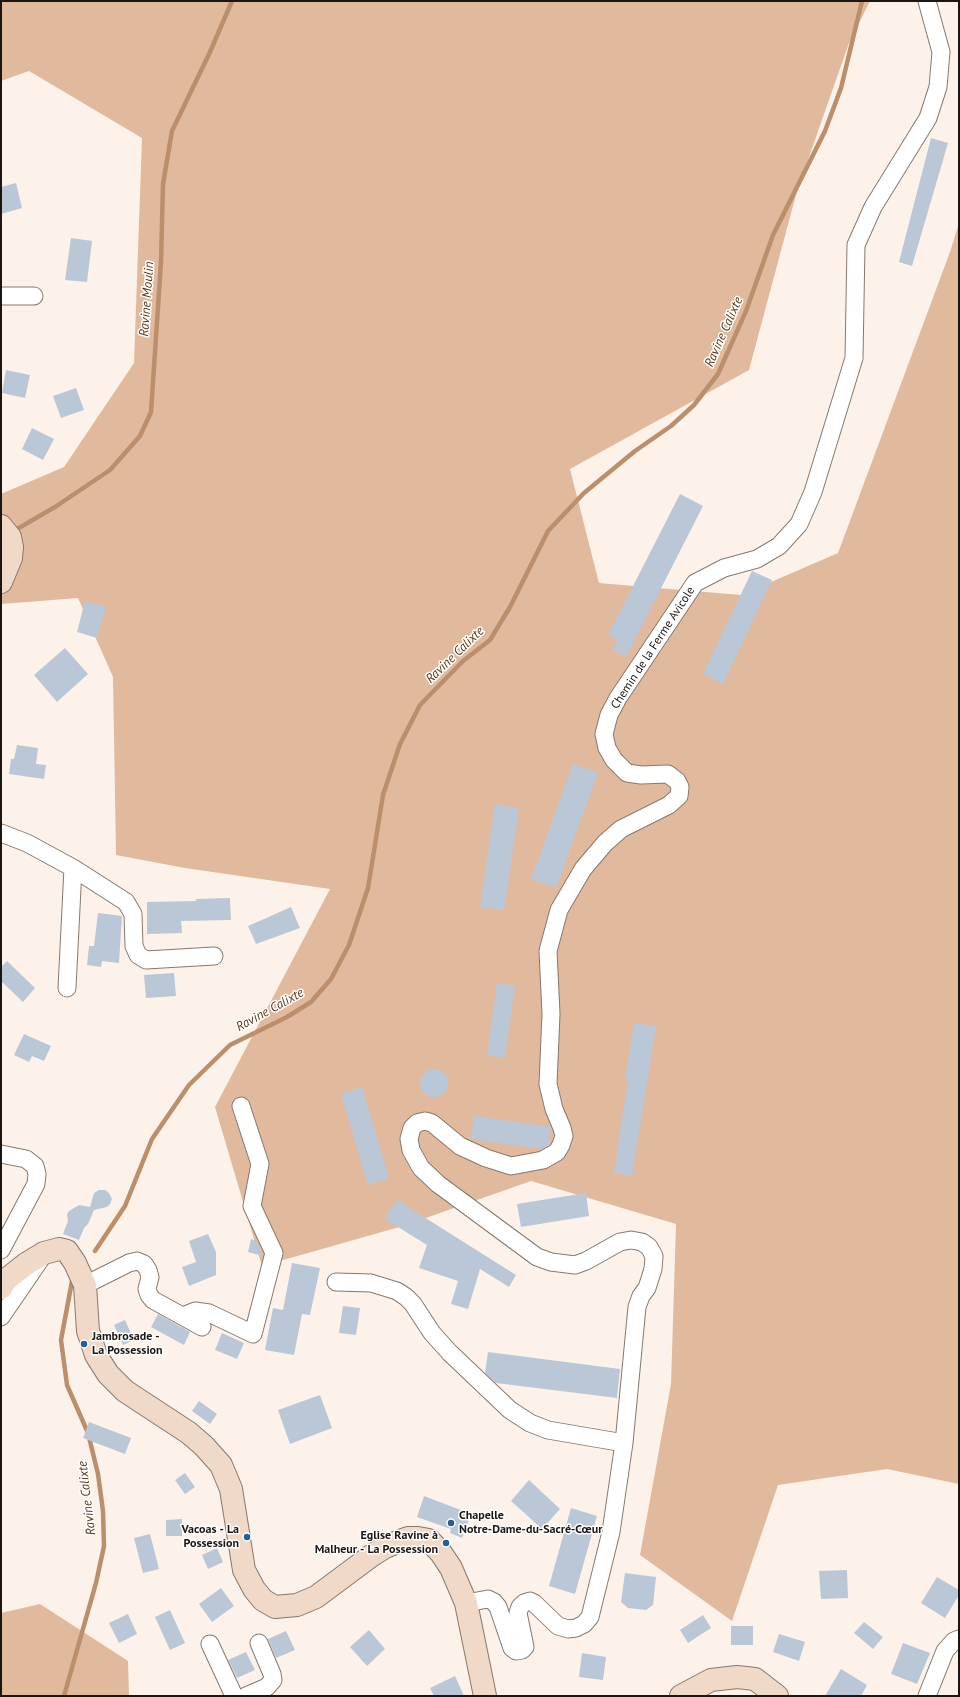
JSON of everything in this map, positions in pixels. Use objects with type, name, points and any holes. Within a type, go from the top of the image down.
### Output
[{"type":"main road","points":[[1,526],[10,537],[12,547],[11,558],[1,582]]},
{"type":"main road","points":[[1,1288],[7,1279],[44,1253],[59,1249],[67,1251],[75,1263],[85,1285],[88,1331],[96,1355],[108,1374],[125,1391],[189,1433],[204,1446],[221,1465],[231,1489],[244,1570],[263,1600],[275,1607],[297,1605],[316,1597],[385,1547],[408,1538],[429,1540],[441,1553],[451,1568],[466,1603],[486,1696]]},
{"type":"main road","points":[[681,1696],[711,1680],[738,1677],[755,1680],[777,1696]]},
{"type":"street","name":"Chemin de la Ferme Avicole","points":[[466,1603],[488,1599],[496,1604],[512,1648],[516,1651],[522,1650],[525,1647],[518,1613],[520,1607],[524,1603],[534,1603],[558,1626],[568,1630],[584,1624],[590,1616],[611,1532],[624,1443],[637,1307],[641,1296],[647,1288],[653,1269],[654,1256],[650,1247],[642,1242],[630,1240],[620,1242],[586,1261],[575,1264],[564,1265],[537,1257],[438,1184],[421,1168],[411,1150],[409,1139],[412,1128],[417,1123],[425,1121],[432,1123],[460,1146],[486,1158],[511,1166],[543,1160],[557,1152],[561,1145],[564,1136],[554,1109],[548,1084],[552,1014],[548,951],[559,910],[583,869],[605,844],[621,829],[669,805],[679,796],[680,787],[677,780],[668,774],[641,775],[627,773],[614,760],[607,748],[604,734],[609,716],[618,698],[695,583],[724,568],[757,559],[779,546],[799,524],[813,492],[854,358],[856,245],[873,207],[928,118],[938,87],[941,52],[927,1]]},
{"type":"street","points":[[1,296],[34,296]]},
{"type":"street","points":[[1,833],[27,843],[73,868],[126,902],[133,914],[134,946],[138,955],[146,960],[214,956]]},
{"type":"street","points":[[67,988],[73,868]]},
{"type":"street","points":[[183,1316],[196,1312],[209,1312],[253,1334],[274,1253],[252,1206],[260,1164],[241,1106]]},
{"type":"street","points":[[1,1154],[26,1159],[35,1166],[37,1174],[36,1184],[1,1250]]},
{"type":"street","points":[[1,1317],[44,1253]]},
{"type":"street","points":[[85,1285],[129,1263],[137,1261],[144,1264],[148,1270],[150,1277],[147,1289],[149,1295],[154,1300],[202,1327]]},
{"type":"street","points":[[336,1282],[371,1283],[397,1291],[406,1297],[413,1304],[432,1333],[450,1353],[510,1410],[530,1423],[548,1430],[624,1443]]},
{"type":"street","points":[[927,1696],[945,1651],[954,1641],[959,1639]]},
{"type":"street","points":[[246,1696],[267,1687],[273,1680],[259,1643]]},
{"type":"street","points":[[210,1644],[234,1696]]},
{"type":"shaded area","points":[[1,1],[870,1],[849,43],[797,191],[749,370],[570,469],[599,583],[741,595],[838,553],[950,252],[959,223],[959,1484],[887,1469],[778,1485],[732,1621],[640,1555],[671,1384],[676,1224],[531,1181],[403,1226],[262,1266],[215,1107],[330,889],[185,868],[116,855],[113,677],[78,598],[1,604],[1,494],[64,467],[134,363],[142,138],[29,71],[1,81]]},
{"type":"shaded area","points":[[40,1604],[128,1661],[129,1696],[1,1696],[1,1613]]},
{"type":"building","points":[[931,138],[948,143],[912,266],[899,262]]},
{"type":"building","points":[[16,183],[22,208],[1,214],[1,187]]},
{"type":"building","points":[[71,238],[92,241],[87,282],[65,280]]},
{"type":"building","points":[[6,370],[30,375],[25,398],[2,393]]},
{"type":"building","points":[[76,388],[84,410],[61,418],[53,396]]},
{"type":"building","points":[[32,428],[54,439],[43,460],[22,449]]},
{"type":"building","points":[[680,494],[703,506],[626,657],[612,650],[618,640],[608,635]]},
{"type":"building","points":[[752,571],[772,580],[723,684],[703,674]]},
{"type":"building","points":[[85,601],[106,607],[97,638],[77,632]]},
{"type":"building","points":[[65,648],[88,674],[57,702],[34,675]]},
{"type":"building","points":[[17,745],[38,748],[36,764],[46,765],[44,779],[9,774],[11,759],[14,759]]},
{"type":"building","points":[[573,764],[598,773],[556,888],[531,879]]},
{"type":"building","points":[[495,804],[519,808],[504,910],[480,907]]},
{"type":"building","points":[[230,898],[231,920],[181,921],[182,933],[147,934],[147,902],[196,901],[196,899]]},
{"type":"building","points":[[291,907],[300,928],[256,944],[248,926]]},
{"type":"building","points":[[98,913],[122,916],[119,963],[102,961],[101,967],[87,965],[89,946],[94,946]]},
{"type":"building","points":[[7,961],[35,988],[23,1002],[1,981],[1,967]]},
{"type":"building","points":[[174,973],[176,996],[146,998],[144,975]]},
{"type":"building","points":[[497,983],[515,986],[505,1058],[487,1055]]},
{"type":"building","points":[[634,1023],[656,1026],[632,1176],[614,1173],[628,1080],[625,1080]]},
{"type":"building","points":[[24,1034],[51,1046],[44,1061],[32,1056],[29,1062],[14,1055]]},
{"type":"building","points":[[434,1069],[444,1073],[448,1083],[444,1093],[434,1097],[424,1093],[420,1083],[424,1073]]},
{"type":"building","points":[[362,1087],[389,1178],[368,1185],[341,1094]]},
{"type":"building","points":[[474,1116],[551,1127],[549,1145],[543,1149],[471,1139]]},
{"type":"building","points":[[99,1190],[105,1190],[109,1193],[112,1199],[110,1204],[107,1207],[94,1210],[79,1240],[63,1234],[68,1221],[67,1214],[69,1211],[79,1205],[90,1207],[94,1193]]},
{"type":"building","points":[[586,1193],[589,1216],[521,1227],[517,1204]]},
{"type":"building","points":[[397,1200],[516,1275],[509,1287],[480,1269],[468,1309],[451,1304],[458,1281],[419,1268],[427,1245],[385,1219]]},
{"type":"building","points":[[208,1234],[216,1252],[216,1275],[189,1286],[182,1267],[196,1262],[189,1241]]},
{"type":"building","points":[[251,1239],[257,1241],[263,1256],[248,1252]]},
{"type":"building","points":[[292,1263],[320,1268],[310,1315],[302,1314],[294,1355],[265,1350],[273,1308],[283,1310]]},
{"type":"building","points":[[343,1306],[360,1308],[356,1335],[339,1333]]},
{"type":"building","points":[[158,1314],[190,1332],[184,1345],[151,1327]]},
{"type":"building","points":[[125,1320],[134,1340],[123,1345],[114,1325]]},
{"type":"building","points":[[222,1333],[244,1343],[237,1359],[215,1350]]},
{"type":"building","points":[[488,1352],[620,1369],[617,1398],[496,1383],[485,1373]]},
{"type":"building","points":[[320,1395],[332,1428],[290,1444],[278,1410]]},
{"type":"building","points":[[199,1401],[217,1414],[210,1424],[192,1411]]},
{"type":"building","points":[[89,1422],[131,1438],[125,1454],[83,1438]]},
{"type":"building","points":[[185,1473],[195,1487],[185,1494],[175,1480]]},
{"type":"building","points":[[529,1480],[560,1509],[542,1529],[511,1501]]},
{"type":"building","name":"Chapelle Notre-Dame-du-Sacré-Cœur","points":[[424,1496],[471,1514],[462,1538],[450,1533],[451,1529],[417,1517]]},
{"type":"building","points":[[571,1508],[597,1516],[575,1594],[549,1586]]},
{"type":"building","points":[[182,1519],[182,1536],[166,1536],[166,1520]]},
{"type":"building","points":[[150,1534],[159,1569],[143,1573],[134,1538]]},
{"type":"building","points":[[217,1548],[223,1562],[208,1569],[202,1555]]},
{"type":"building","points":[[847,1570],[848,1598],[821,1599],[819,1571]]},
{"type":"building","points":[[625,1573],[656,1577],[653,1605],[646,1610],[628,1608],[621,1602]]},
{"type":"building","points":[[937,1577],[959,1590],[959,1595],[945,1618],[921,1603]]},
{"type":"building","points":[[221,1588],[234,1606],[212,1622],[199,1604]]},
{"type":"building","points":[[170,1610],[185,1643],[170,1650],[155,1617]]},
{"type":"building","points":[[128,1614],[137,1634],[119,1643],[109,1623]]},
{"type":"building","points":[[703,1615],[711,1628],[688,1643],[680,1630]]},
{"type":"building","points":[[864,1622],[883,1637],[873,1649],[854,1633]]},
{"type":"building","points":[[731,1626],[753,1626],[753,1645],[731,1645]]},
{"type":"building","points":[[369,1630],[385,1649],[367,1666],[350,1647]]},
{"type":"building","points":[[286,1631],[295,1650],[276,1658],[268,1639]]},
{"type":"building","points":[[779,1634],[805,1642],[799,1661],[773,1652]]},
{"type":"building","points":[[903,1643],[930,1653],[917,1684],[891,1674]]},
{"type":"building","points":[[246,1652],[255,1670],[237,1678],[228,1660]]},
{"type":"building","points":[[582,1653],[606,1657],[603,1680],[579,1677]]},
{"type":"building","points":[[841,1669],[867,1685],[861,1696],[825,1696]]},
{"type":"building","points":[[455,1676],[464,1696],[434,1696],[430,1688]]},
{"type":"waterway","name":"Ravine Moulin","points":[[12,532],[55,507],[110,470],[140,436],[151,412],[161,262],[163,184],[172,131],[210,52],[232,1]]},
{"type":"waterway","name":"Ravine Calixte","points":[[95,1251],[125,1206],[152,1139],[189,1085],[230,1045],[287,1017],[311,1002],[331,979],[349,945],[368,888],[383,795],[400,744],[420,705],[463,661],[490,640],[510,607],[548,531],[584,493],[635,451],[671,426],[694,405],[718,374],[746,311],[773,235],[825,131],[841,88],[862,1]]},
{"type":"waterway","name":"Ravine Calixte","points":[[64,1696],[96,1583],[104,1546],[103,1511],[98,1474],[88,1433],[67,1385],[61,1340],[73,1276]]},
{"type":"place","name":"Jambrosade - La Possession","points":[[84,1344]]},
{"type":"place","name":"Chapelle Notre-Dame-du-Sacré-Cœur","points":[[451,1523]]},
{"type":"place","name":"Vacoas - La Possession","points":[[247,1537]]},
{"type":"place","name":"Eglise Ravine à Malheur - La Possession","points":[[446,1543]]}]
